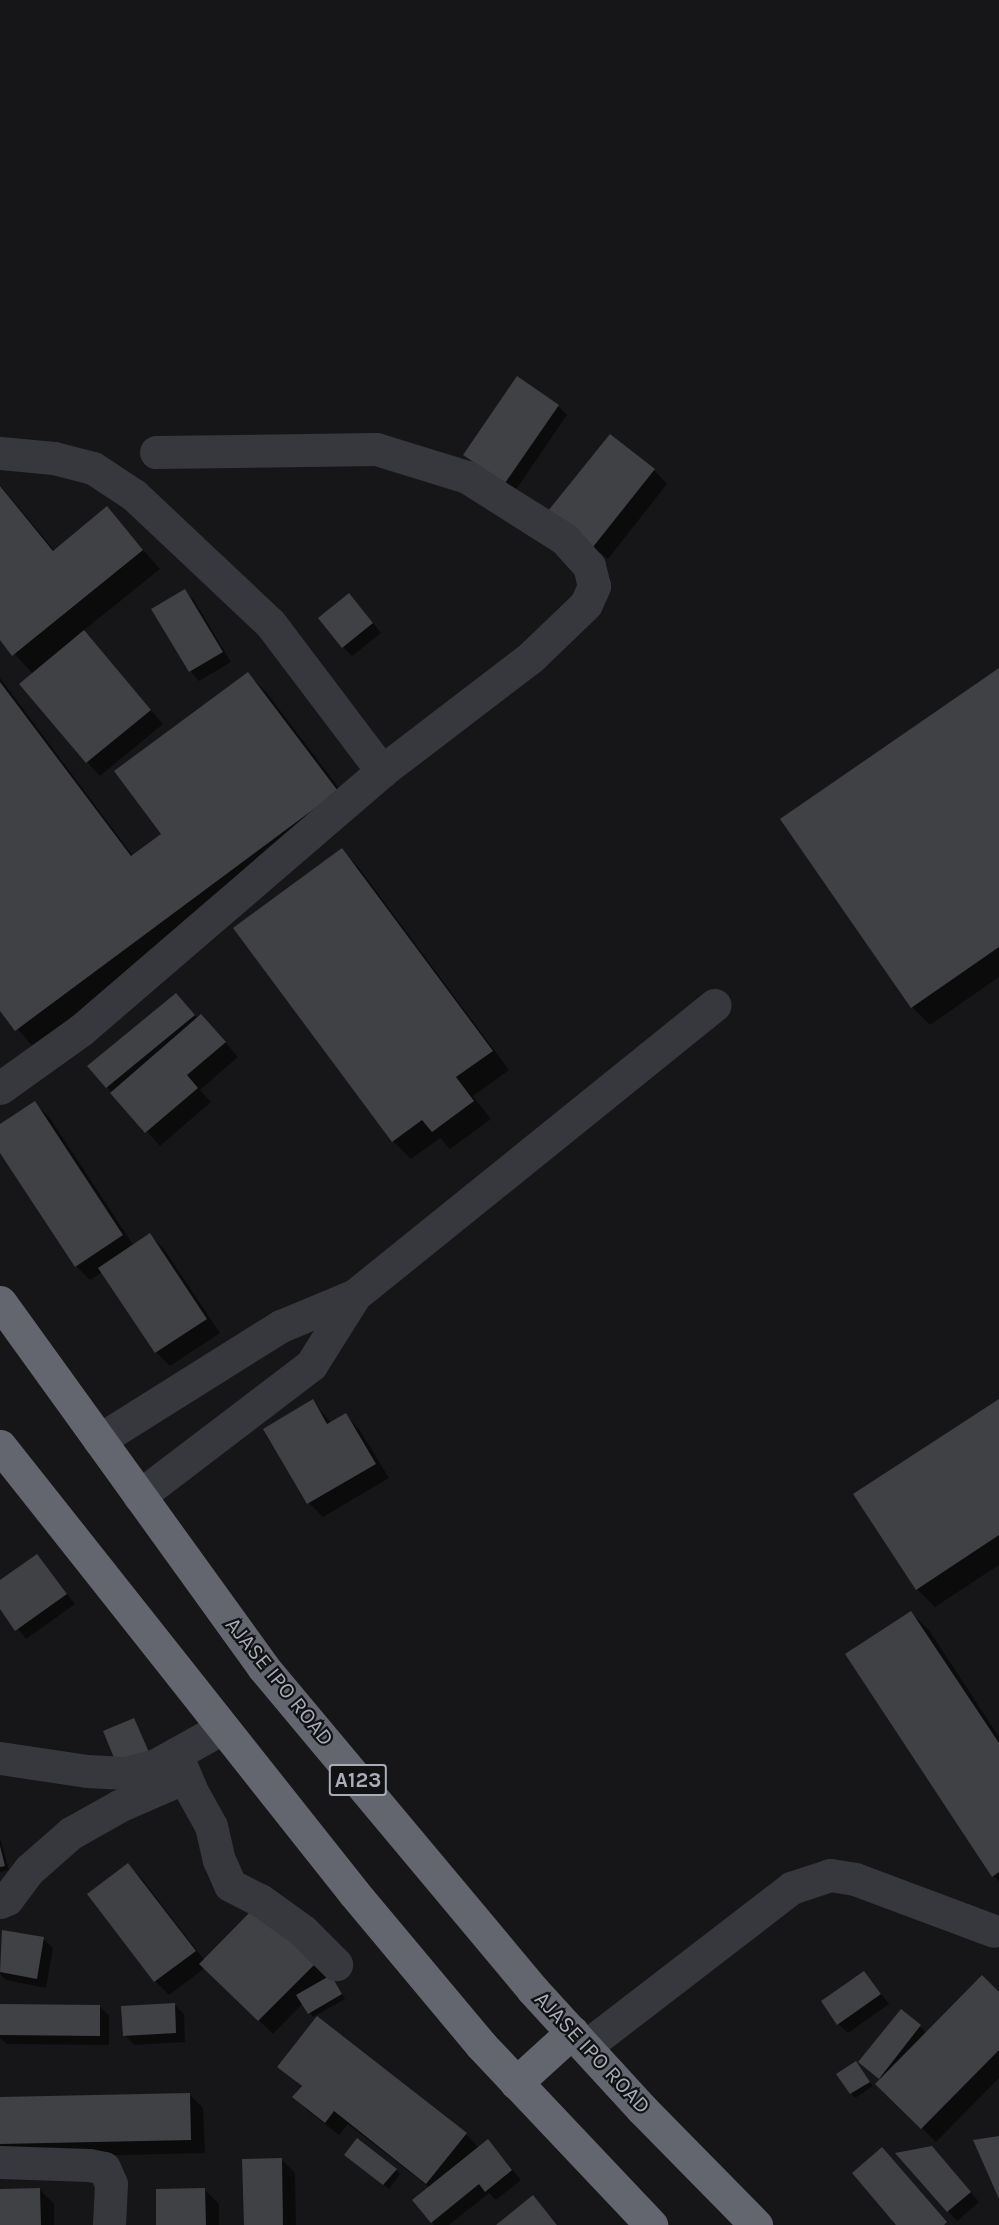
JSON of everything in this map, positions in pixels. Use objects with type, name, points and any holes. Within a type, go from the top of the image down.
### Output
[{"type":"highway","name":"AJASE IPO ROAD","points":[[0,1302],[263,1668],[532,1989],[756,2225]]},
{"type":"highway","points":[[0,1446],[354,1893],[516,2084],[651,2225]]},
{"type":"highway","points":[[516,2084],[579,2039]]},
{"type":"street","points":[[0,1088],[81,1030],[382,771],[531,657],[586,604],[594,586],[589,566],[565,539],[467,477],[376,449],[156,452]]},
{"type":"street","points":[[0,453],[54,458],[93,468],[134,495],[270,623],[382,771]]},
{"type":"street","points":[[99,1440],[281,1326],[355,1295],[715,1005]]},
{"type":"street","points":[[139,1496],[310,1365],[355,1295]]},
{"type":"street","points":[[0,1902],[7,1899],[30,1869],[71,1833],[119,1806],[181,1766],[222,1728]]},
{"type":"street","points":[[0,1758],[87,1771],[125,1773],[156,1765],[181,1766]]},
{"type":"street","points":[[181,1766],[211,1826],[219,1860],[230,1885],[260,1900],[303,1931],[336,1964]]},
{"type":"street","points":[[579,2039],[791,1888],[830,1875],[855,1879],[994,1931]]},
{"type":"street","points":[[0,2162],[89,2165],[104,2168],[111,2184],[109,2225]]},
{"type":"building","points":[[517,376],[559,405],[505,483],[463,455]]},
{"type":"building","points":[[610,434],[655,469],[593,547],[548,511]]},
{"type":"building","points":[[0,486],[53,551],[107,506],[143,550],[12,656],[0,640]]},
{"type":"building","points":[[185,589],[223,652],[189,672],[151,609]]},
{"type":"building","points":[[349,593],[373,623],[342,648],[318,618]]},
{"type":"building","points":[[84,630],[151,710],[86,763],[19,684]]},
{"type":"building","points":[[999,668],[999,947],[911,1008],[780,819]]},
{"type":"building","points":[[248,672],[338,791],[15,1031],[0,1011],[0,682],[131,856],[161,834],[114,771]]},
{"type":"building","points":[[342,848],[493,1051],[456,1077],[474,1101],[432,1132],[422,1120],[392,1142],[233,928]]},
{"type":"building","points":[[176,993],[195,1015],[106,1088],[87,1066]]},
{"type":"building","points":[[201,1014],[226,1042],[187,1075],[198,1088],[145,1133],[110,1093]]},
{"type":"building","points":[[35,1101],[123,1235],[75,1267],[0,1153],[0,1124]]},
{"type":"building","points":[[150,1233],[207,1319],[155,1353],[98,1268]]},
{"type":"building","points":[[313,1399],[327,1424],[346,1413],[376,1464],[307,1504],[263,1429]]},
{"type":"building","points":[[999,1399],[999,1535],[916,1590],[853,1494]]},
{"type":"building","points":[[37,1554],[67,1594],[15,1631],[0,1609],[0,1580]]},
{"type":"building","points":[[911,1611],[999,1743],[999,1872],[992,1877],[845,1654]]},
{"type":"building","points":[[134,1718],[149,1752],[117,1765],[103,1731]]},
{"type":"building","points":[[0,1846],[5,1866],[0,1867]]},
{"type":"building","points":[[128,1863],[196,1951],[154,1982],[87,1894]]},
{"type":"building","points":[[258,1904],[318,1961],[258,2021],[199,1964]]},
{"type":"building","points":[[2,1930],[44,1937],[37,1979],[0,1972]]},
{"type":"building","points":[[864,1971],[881,1994],[837,2025],[821,2001]]},
{"type":"building","points":[[331,1975],[342,1994],[308,2014],[296,1995]]},
{"type":"building","points":[[982,1975],[999,1992],[999,2050],[921,2129],[875,2084]]},
{"type":"building","points":[[175,2003],[176,2033],[123,2036],[121,2006]]},
{"type":"building","points":[[0,2004],[100,2005],[100,2036],[0,2035]]},
{"type":"building","points":[[901,2009],[921,2025],[879,2079],[858,2062]]},
{"type":"building","points":[[317,2016],[467,2133],[426,2184],[334,2111],[325,2123],[292,2097],[302,2086],[277,2067]]},
{"type":"building","points":[[856,2061],[870,2082],[850,2094],[836,2074]]},
{"type":"building","points":[[190,2093],[191,2140],[0,2144],[0,2097]]},
{"type":"building","points":[[999,2136],[999,2199],[973,2140]]},
{"type":"building","points":[[357,2138],[397,2169],[383,2185],[344,2155]]},
{"type":"building","points":[[488,2139],[512,2170],[485,2192],[479,2184],[431,2223],[412,2200]]},
{"type":"building","points":[[932,2146],[971,2192],[947,2212],[895,2153]]},
{"type":"building","points":[[882,2147],[947,2222],[944,2225],[896,2225],[852,2173]]},
{"type":"building","points":[[282,2158],[283,2225],[244,2225],[242,2159]]},
{"type":"building","points":[[40,2188],[41,2225],[0,2225],[0,2189]]},
{"type":"building","points":[[205,2188],[206,2225],[156,2225],[156,2189]]},
{"type":"building","points":[[533,2195],[557,2225],[496,2225]]}]
